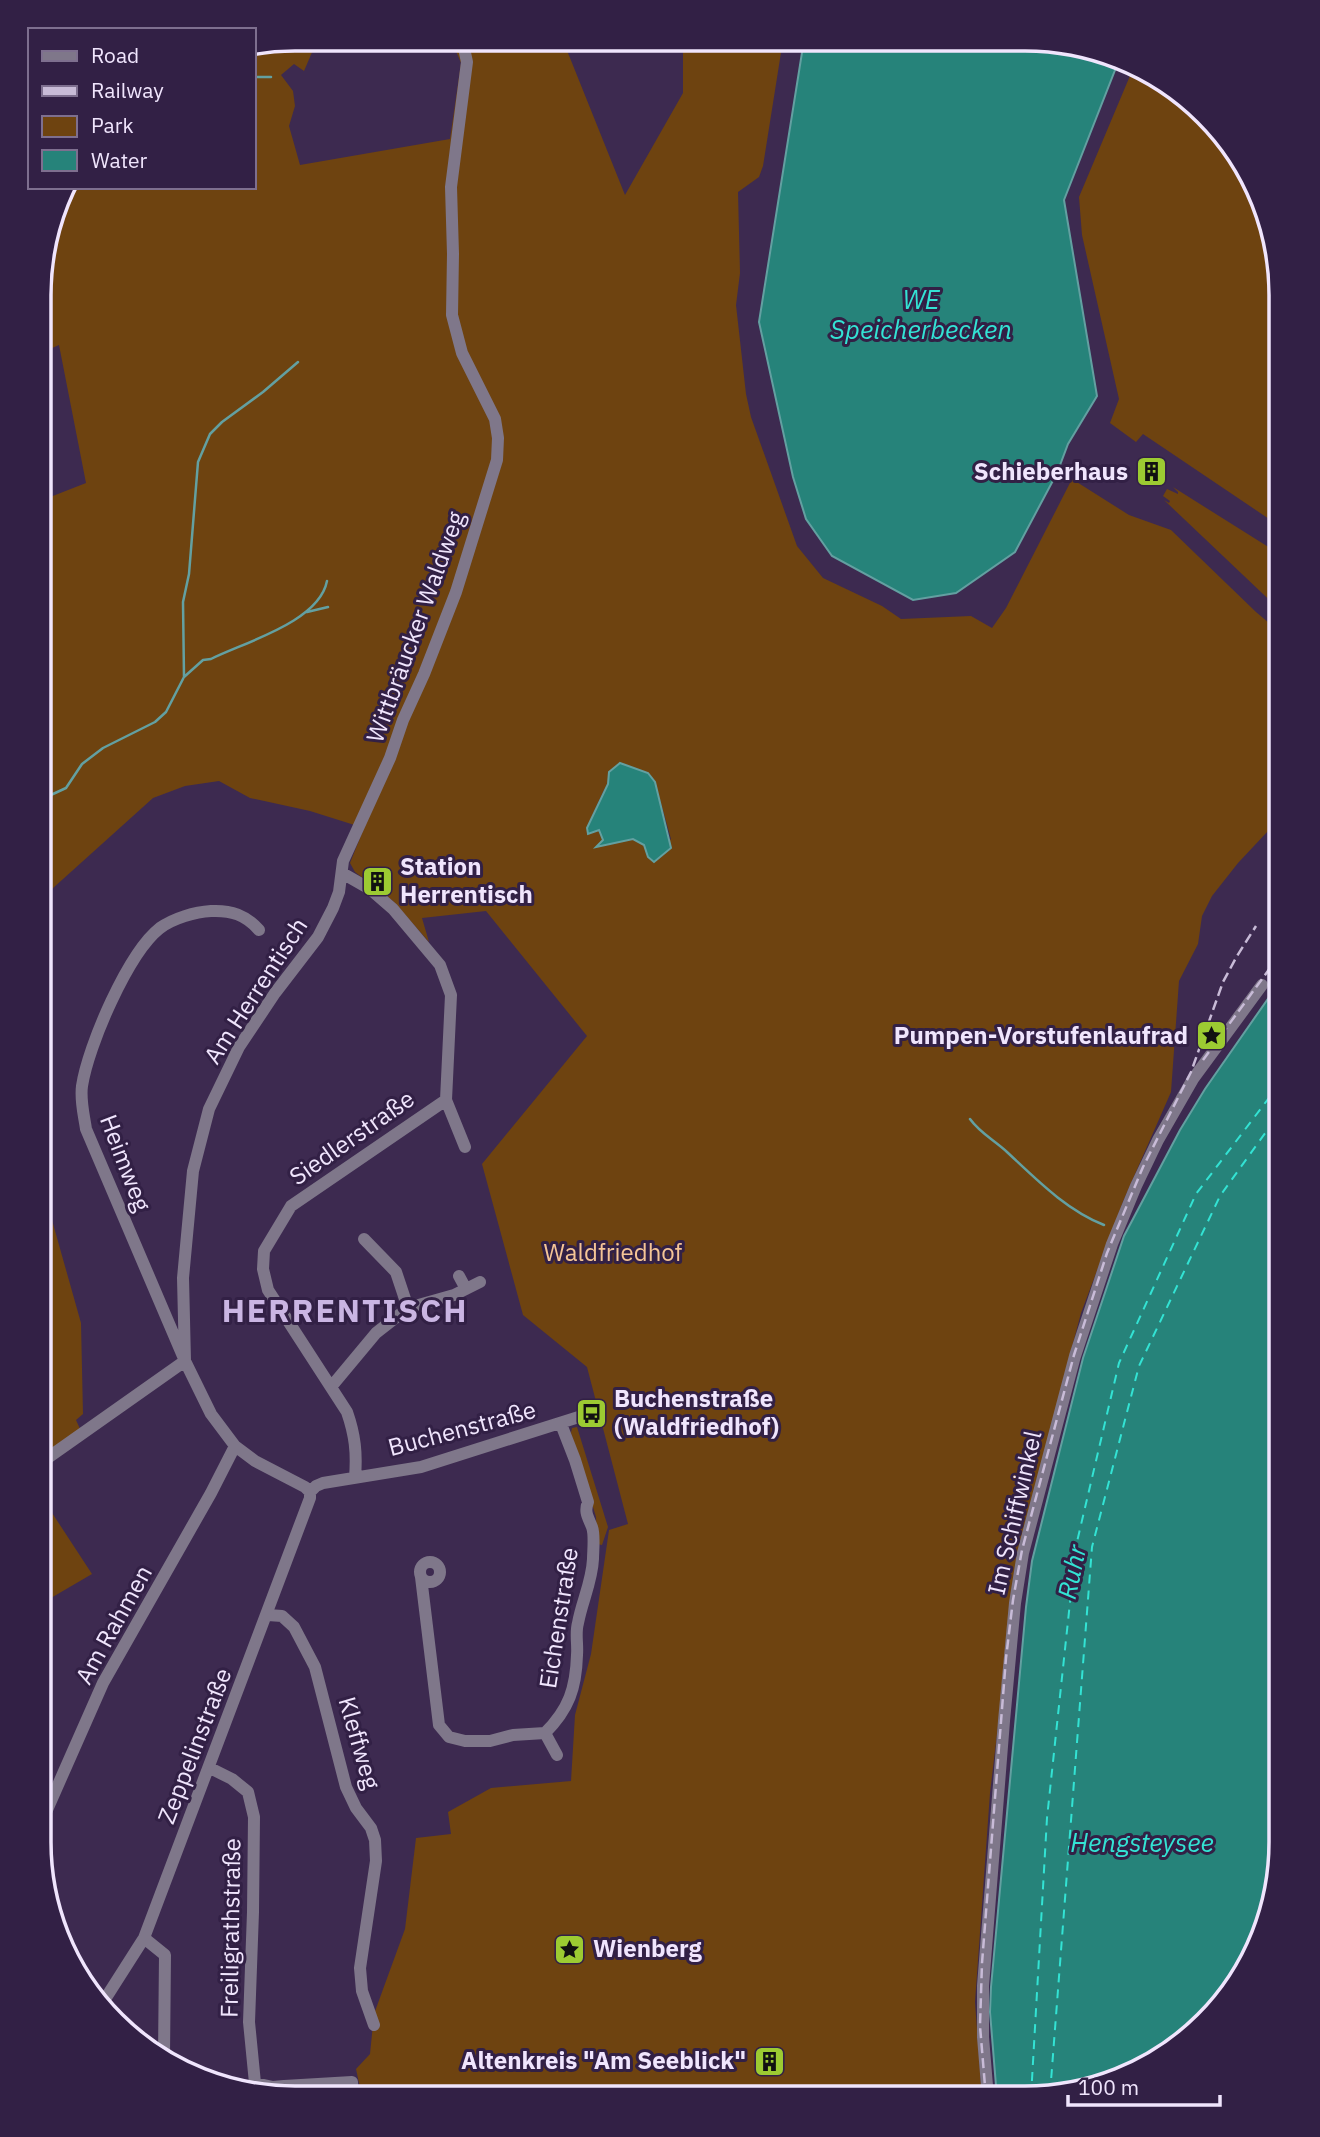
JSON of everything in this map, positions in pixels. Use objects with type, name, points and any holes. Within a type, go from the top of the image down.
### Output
[{"type":"street","name":"Wittbräucker Waldweg","points":[[342,873],[346,855],[386,768],[451,604],[497,460],[495,419],[462,353],[452,315],[451,187],[467,62],[464,51]]},
{"type":"street","points":[[342,873],[370,889],[393,909],[440,965],[451,995],[446,1100],[465,1147]]},
{"type":"street","name":"Am Herrentisch","points":[[310,1492],[255,1461],[235,1446],[211,1415],[184,1362],[185,1244],[193,1171],[209,1109],[239,1047],[275,993],[318,937],[333,908],[342,873]]},
{"type":"street","name":"Heimweg","points":[[184,1362],[86,1129],[81,1101],[82,1086],[107,1013],[132,966],[159,929],[187,916],[217,911],[249,919],[259,930]]},
{"type":"street","name":"Im Schiffwinkel","points":[[987,2086],[983,1986],[1005,1708],[1015,1603],[1023,1553],[1075,1356],[1093,1297],[1122,1221],[1158,1140],[1193,1079],[1262,985]]},
{"type":"street","name":"Siedlerstraße","points":[[355,1477],[357,1452],[354,1430],[347,1412],[268,1290],[262,1269],[264,1251],[291,1206],[446,1100]]},
{"type":"street","points":[[364,1239],[384,1250],[396,1272],[408,1308]]},
{"type":"street","points":[[459,1276],[466,1289]]},
{"type":"street","points":[[331,1387],[376,1333],[408,1308],[443,1299],[480,1282]]},
{"type":"street","points":[[51,1456],[184,1362]]},
{"type":"street","name":"Buchenstraße","points":[[310,1492],[323,1483],[421,1467],[585,1415]]},
{"type":"street","name":"Eichenstraße","points":[[545,1733],[562,1716],[571,1694],[577,1654],[578,1622],[593,1561],[592,1527],[585,1508],[588,1502],[561,1424]]},
{"type":"street","name":"Am Rahmen","points":[[51,1799],[103,1683],[235,1446]]},
{"type":"street","name":"Zeppelinstraße","points":[[106,1997],[144,1938],[268,1615],[310,1492]]},
{"type":"street","points":[[421,1577],[439,1725],[449,1737],[465,1741],[490,1741],[513,1735],[545,1733],[557,1755]]},
{"type":"street","name":"Kleffweg","points":[[268,1615],[282,1616],[294,1627],[315,1667],[341,1773],[356,1808],[371,1828],[376,1861],[360,1968],[362,1991],[374,2025]]},
{"type":"street","name":"Freiligrathstraße","points":[[209,1768],[232,1779],[248,1792],[254,1816],[248,2022],[255,2082]]},
{"type":"street","points":[[144,1938],[165,1955],[164,2048]]},
{"type":"street","name":"Freiligrathstraße","points":[[289,2086],[352,2082],[352,2086]]},
{"type":"green space","name":"Waldfriedhof","points":[[313,51],[304,71],[294,64],[281,75],[293,91],[295,106],[289,126],[300,165],[450,139],[461,63],[456,51],[567,51],[625,195],[683,93],[683,51],[781,51],[763,166],[759,177],[738,192],[740,273],[736,305],[751,417],[797,546],[823,578],[882,606],[901,619],[971,616],[992,628],[1006,608],[1072,479],[1129,515],[1171,530],[1269,623],[1269,830],[1212,896],[1202,916],[1198,944],[1179,981],[1171,1092],[1124,1199],[1081,1313],[1019,1548],[990,1793],[975,2002],[981,2086],[360,2086],[356,2069],[370,2054],[374,2014],[405,1929],[416,1838],[451,1834],[448,1812],[491,1788],[571,1781],[575,1715],[591,1654],[609,1530],[628,1524],[587,1367],[523,1315],[482,1164],[587,1036],[486,911],[422,918],[429,942],[393,901],[355,872],[350,863],[364,828],[310,811],[250,798],[219,781],[185,786],[153,798],[51,890],[51,497],[86,483],[59,345],[51,349],[53,263],[64,216],[75,189],[256,189],[256,54]],"holes":[[[620,763],[648,773],[655,782],[671,839],[648,857],[645,845],[633,839],[598,847],[603,840],[592,816]]]},
{"type":"green space","points":[[1130,75],[1174,101],[1198,122],[1219,146],[1237,173],[1256,216],[1267,263],[1269,519],[1143,434],[1136,442],[1110,423],[1119,399],[1082,235],[1079,197]]},
{"type":"green space","points":[[1173,487],[1269,547],[1269,600],[1164,500],[1169,503],[1170,501],[1163,496],[1167,489],[1178,492]]},
{"type":"green space","points":[[51,1217],[81,1323],[83,1414],[76,1420],[81,1431],[51,1453]]},
{"type":"green space","points":[[577,1427],[608,1527],[602,1545],[597,1544],[596,1517],[571,1433],[572,1428]]},
{"type":"green space","points":[[51,1511],[92,1574],[51,1598]]},
{"type":"water","name":"WE Speicherbecken","points":[[802,51],[1026,51],[1089,59],[1116,68],[1064,200],[1097,396],[1068,444],[1057,473],[1015,552],[956,593],[913,600],[832,556],[806,519],[793,477],[759,322]]},
{"type":"water","points":[[620,763],[648,773],[655,782],[671,848],[654,862],[648,857],[644,845],[633,839],[596,847],[603,840],[599,830],[588,834],[587,828],[608,784],[609,772]]},
{"type":"water","name":"Hengsteysee","points":[[1269,997],[1269,1858],[1265,1890],[1244,1950],[1228,1978],[1209,2003],[1186,2026],[1161,2045],[1119,2068],[1073,2082],[996,2086],[990,2012],[991,1987],[1032,1561],[1083,1358],[1124,1236],[1180,1130]]},
{"type":"waterway","points":[[256,77],[271,77]]},
{"type":"waterway","points":[[184,677],[183,602],[189,574],[198,462],[210,434],[298,362]]},
{"type":"waterway","points":[[51,795],[66,788],[82,764],[103,748],[155,722],[166,712],[184,677],[203,660],[261,638],[296,619],[321,595],[327,581]]},
{"type":"waterway","points":[[307,612],[328,607]]},
{"type":"waterway","points":[[970,1119],[1052,1193],[1077,1211],[1104,1225]]},
{"type":"ferry route","points":[[1032,2086],[1047,1818],[1076,1546],[1119,1363],[1196,1194],[1269,1098]]},
{"type":"ferry route","points":[[1051,2084],[1092,1547],[1139,1366],[1220,1196],[1269,1128]]},
{"type":"railway","points":[[985,2086],[980,2026],[982,1963],[1006,1658],[1022,1550],[1074,1355],[1107,1253],[1143,1167],[1191,1072],[1223,982],[1256,926]]},
{"type":"railway","points":[[1203,1060],[1269,969]]},
{"type":"place","name":"Schieberhaus","points":[[1151,472]]},
{"type":"place","name":"Station Herrentisch","points":[[377,881]]},
{"type":"place","name":"Pumpen-Vorstufenlaufrad","points":[[1211,1036]]},
{"type":"place","name":"Buchenstraße (Waldfriedhof)","points":[[591,1413]]},
{"type":"place","name":"Wienberg","points":[[570,1949]]},
{"type":"place","name":"Altenkreis \"Am Seeblick\"","points":[[769,2061]]},
{"type":"district","name":"HERRENTISCH","points":[[345,1311]]},
{"type":"water label","name":"Ruhr","points":[[1072,1572]]}]
